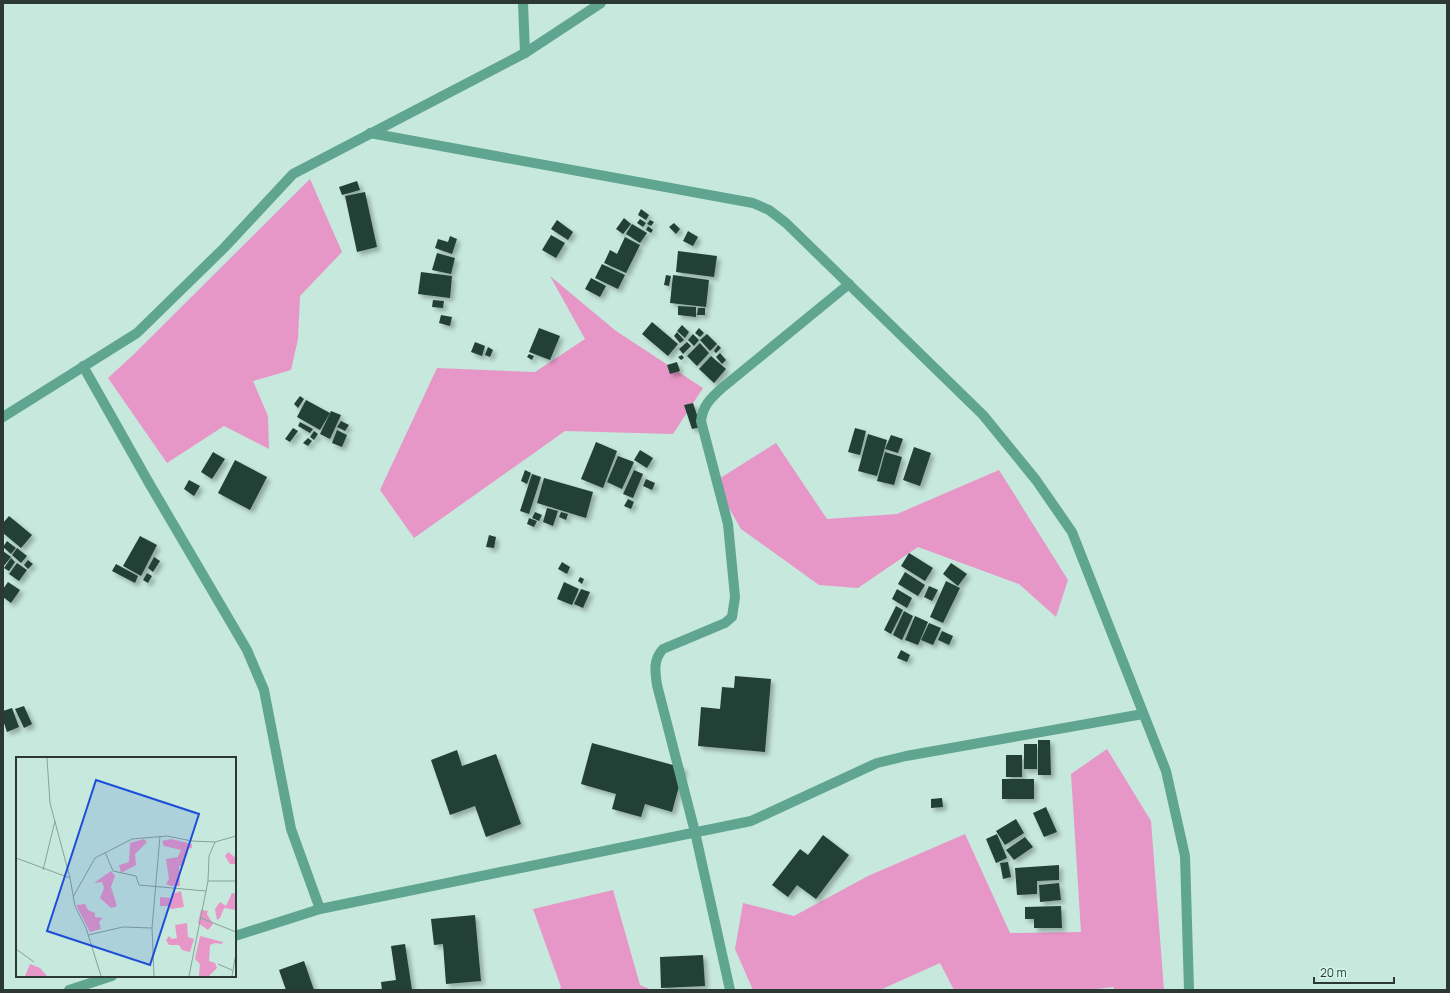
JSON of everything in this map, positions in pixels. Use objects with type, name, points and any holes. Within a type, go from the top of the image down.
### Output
[{"type":"street","points":[[523,3],[525,53]]},
{"type":"street","points":[[3,417],[137,333],[224,248],[293,174],[525,53],[600,3]]},
{"type":"street","points":[[370,133],[753,203],[769,210],[786,224],[849,284],[983,415],[1036,480],[1072,532],[1166,771],[1186,856],[1189,990]]},
{"type":"street","points":[[730,990],[695,832],[655,671],[655,662],[658,654],[663,649],[725,623],[732,617],[735,597],[728,524],[701,421],[702,412],[707,402],[849,284]]},
{"type":"street","points":[[83,366],[250,657],[264,690],[291,829],[320,908]]},
{"type":"street","points":[[236,936],[320,908],[751,821],[876,763],[1143,714]]},
{"type":"street","points":[[69,990],[109,977]]},
{"type":"shaded area","points":[[310,179],[342,252],[300,296],[298,339],[291,370],[253,381],[268,416],[269,449],[224,426],[167,463],[108,378]]},
{"type":"shaded area","points":[[550,276],[616,331],[703,388],[673,434],[565,431],[414,538],[380,490],[437,368],[535,372],[585,339]]},
{"type":"shaded area","points":[[776,443],[827,519],[897,514],[999,470],[1068,580],[1056,617],[1019,584],[918,547],[858,588],[819,585],[741,529],[714,482]]},
{"type":"shaded area","points":[[1107,749],[1151,821],[1164,990],[1115,990],[1113,987],[1087,990],[954,990],[940,963],[880,990],[753,990],[735,949],[743,903],[794,916],[868,876],[965,834],[1010,933],[1081,932],[1071,774]]},
{"type":"shaded area","points":[[613,890],[640,985],[652,990],[559,990],[561,987],[533,909]]},
{"type":"building","points":[[357,181],[360,190],[342,195],[339,187]]},
{"type":"building","points":[[365,192],[377,247],[357,252],[345,196]]},
{"type":"building","points":[[641,209],[649,215],[646,220],[638,215]]},
{"type":"building","points":[[624,218],[631,224],[623,234],[616,229]]},
{"type":"building","points":[[640,219],[646,223],[643,227],[637,223]]},
{"type":"building","points":[[557,220],[573,232],[568,240],[551,229]]},
{"type":"building","points":[[650,220],[654,222],[651,226],[647,224]]},
{"type":"building","points":[[674,223],[680,229],[676,234],[669,227]]},
{"type":"building","points":[[632,224],[647,233],[640,243],[626,234]]},
{"type":"building","points":[[648,226],[653,230],[651,233],[646,230]]},
{"type":"building","points":[[688,231],[698,237],[693,246],[683,241]]},
{"type":"building","points":[[551,235],[565,243],[556,258],[542,250]]},
{"type":"building","points":[[450,236],[457,239],[452,254],[435,248],[438,239],[448,242]]},
{"type":"building","points":[[625,237],[640,245],[626,273],[604,263],[610,250],[617,254]]},
{"type":"building","points":[[678,251],[717,256],[714,277],[676,272]]},
{"type":"building","points":[[437,253],[455,258],[451,274],[432,270]]},
{"type":"building","points":[[602,264],[625,275],[618,289],[595,278]]},
{"type":"building","points":[[421,272],[452,276],[450,298],[418,294]]},
{"type":"building","points":[[666,275],[671,276],[669,286],[664,285]]},
{"type":"building","points":[[673,275],[709,280],[706,307],[670,303]]},
{"type":"building","points":[[591,278],[606,286],[600,297],[585,289]]},
{"type":"building","points":[[433,300],[444,301],[443,308],[432,307]]},
{"type":"building","points":[[678,306],[696,307],[696,317],[678,315]]},
{"type":"building","points":[[698,308],[705,308],[705,315],[697,315]]},
{"type":"building","points":[[441,315],[452,317],[450,326],[439,323]]},
{"type":"building","points":[[652,322],[678,344],[668,356],[642,334]]},
{"type":"building","points":[[682,325],[689,332],[685,338],[677,331]]},
{"type":"building","points":[[539,328],[560,336],[550,360],[529,352]]},
{"type":"building","points":[[699,328],[704,333],[700,337],[695,333]]},
{"type":"building","points":[[677,332],[684,340],[680,343],[674,336]]},
{"type":"building","points":[[693,334],[699,340],[694,346],[688,340]]},
{"type":"building","points":[[707,334],[717,344],[710,351],[700,340]]},
{"type":"building","points":[[475,342],[485,346],[482,356],[471,352]]},
{"type":"building","points":[[687,342],[691,346],[683,354],[679,349]]},
{"type":"building","points":[[700,343],[709,353],[697,366],[687,356]]},
{"type":"building","points":[[718,345],[721,348],[716,353],[714,351]]},
{"type":"building","points":[[488,347],[493,350],[490,357],[485,355]]},
{"type":"building","points":[[720,353],[726,360],[722,364],[716,357]]},
{"type":"building","points":[[529,354],[534,356],[532,360],[527,357]]},
{"type":"building","points":[[682,355],[684,358],[681,360],[678,357]]},
{"type":"building","points":[[711,356],[726,369],[714,383],[699,369]]},
{"type":"building","points":[[677,362],[680,371],[670,374],[667,365]]},
{"type":"building","points":[[300,396],[304,399],[298,408],[294,404]]},
{"type":"building","points":[[306,400],[330,413],[320,430],[297,417]]},
{"type":"building","points":[[693,403],[701,427],[692,429],[684,405]]},
{"type":"building","points":[[331,411],[341,415],[330,439],[320,434]]},
{"type":"building","points":[[341,421],[349,425],[345,431],[337,427]]},
{"type":"building","points":[[300,422],[313,429],[310,433],[298,426]]},
{"type":"building","points":[[293,428],[298,431],[290,442],[285,439]]},
{"type":"building","points":[[855,428],[866,431],[860,455],[848,452]]},
{"type":"building","points":[[337,430],[347,435],[342,447],[332,443]]},
{"type":"building","points":[[314,431],[318,434],[314,440],[310,437]]},
{"type":"building","points":[[868,434],[887,440],[877,476],[858,471]]},
{"type":"building","points":[[891,435],[903,439],[898,453],[885,449]]},
{"type":"building","points":[[308,438],[312,441],[308,446],[303,443]]},
{"type":"building","points":[[596,442],[617,451],[603,488],[581,479]]},
{"type":"building","points":[[914,447],[931,453],[920,486],[903,480]]},
{"type":"building","points":[[640,450],[653,458],[647,468],[634,460]]},
{"type":"building","points":[[213,452],[225,459],[212,479],[201,472]]},
{"type":"building","points":[[885,452],[902,457],[894,485],[877,481]]},
{"type":"building","points":[[618,456],[634,462],[622,489],[607,482]]},
{"type":"building","points":[[235,460],[267,477],[250,510],[218,493]]},
{"type":"building","points":[[525,470],[531,473],[527,484],[521,481]]},
{"type":"building","points":[[634,470],[643,474],[633,498],[623,494]]},
{"type":"building","points":[[532,474],[541,477],[529,514],[520,511]]},
{"type":"building","points":[[544,478],[593,492],[586,518],[537,503]]},
{"type":"building","points":[[646,479],[655,483],[652,490],[643,486]]},
{"type":"building","points":[[189,480],[200,486],[194,496],[184,489]]},
{"type":"building","points":[[628,499],[634,502],[631,509],[624,506]]},
{"type":"building","points":[[547,508],[558,511],[553,526],[543,522]]},
{"type":"building","points":[[535,512],[542,515],[539,521],[532,518]]},
{"type":"building","points":[[561,512],[568,514],[566,520],[559,517]]},
{"type":"building","points":[[9,516],[32,535],[21,548],[3,533],[3,523]]},
{"type":"building","points":[[529,518],[537,521],[534,527],[527,524]]},
{"type":"building","points":[[489,535],[496,537],[494,548],[486,547]]},
{"type":"building","points":[[140,536],[157,545],[141,576],[123,566]]},
{"type":"building","points":[[7,541],[16,548],[11,554],[3,547]]},
{"type":"building","points":[[17,548],[27,556],[21,563],[12,555]]},
{"type":"building","points":[[3,551],[11,557],[3,567]]},
{"type":"building","points":[[909,553],[933,568],[925,581],[901,566]]},
{"type":"building","points":[[154,557],[160,561],[153,572],[148,568]]},
{"type":"building","points":[[11,558],[15,562],[9,571],[4,568]]},
{"type":"building","points":[[28,560],[33,564],[28,569],[24,565]]},
{"type":"building","points":[[562,562],[570,567],[567,574],[558,569]]},
{"type":"building","points":[[17,563],[27,570],[19,581],[9,574]]},
{"type":"building","points":[[951,563],[967,574],[958,586],[943,574]]},
{"type":"building","points":[[116,564],[138,576],[135,583],[112,571]]},
{"type":"building","points":[[905,572],[925,585],[918,596],[898,584]]},
{"type":"building","points":[[147,573],[152,576],[148,583],[143,580]]},
{"type":"building","points":[[580,577],[584,579],[582,584],[578,581]]},
{"type":"building","points":[[946,581],[960,588],[943,623],[930,617]]},
{"type":"building","points":[[8,582],[20,590],[11,603],[3,597],[3,589]]},
{"type":"building","points":[[564,582],[579,589],[572,605],[557,599]]},
{"type":"building","points":[[929,586],[938,590],[932,601],[924,597]]},
{"type":"building","points":[[581,589],[590,592],[583,608],[574,604]]},
{"type":"building","points":[[897,589],[912,598],[907,608],[892,599]]},
{"type":"building","points":[[896,606],[903,610],[891,634],[884,630]]},
{"type":"building","points":[[904,611],[913,616],[902,640],[893,635]]},
{"type":"building","points":[[915,616],[928,622],[918,645],[905,640]]},
{"type":"building","points":[[929,623],[941,628],[933,645],[921,640]]},
{"type":"building","points":[[942,631],[953,636],[949,645],[938,640]]},
{"type":"building","points":[[901,650],[910,655],[907,662],[897,658]]},
{"type":"building","points":[[735,676],[771,679],[765,752],[698,746],[701,707],[720,709],[722,687],[734,688]]},
{"type":"building","points":[[24,706],[32,724],[24,728],[15,709]]},
{"type":"building","points":[[12,708],[19,727],[7,732],[3,720],[3,711]]},
{"type":"building","points":[[1038,740],[1050,740],[1051,775],[1038,775]]},
{"type":"building","points":[[592,743],[684,768],[672,812],[645,804],[641,817],[612,809],[616,794],[581,784]]},
{"type":"building","points":[[1024,744],[1037,744],[1037,769],[1024,769]]},
{"type":"building","points":[[457,750],[462,766],[496,754],[521,824],[486,837],[475,806],[450,815],[431,760]]},
{"type":"building","points":[[1006,755],[1022,755],[1022,777],[1006,777]]},
{"type":"building","points":[[1002,779],[1034,779],[1034,799],[1002,799]]},
{"type":"building","points":[[942,798],[943,807],[931,808],[931,799]]},
{"type":"building","points":[[1046,807],[1057,832],[1044,837],[1033,813]]},
{"type":"building","points":[[1016,819],[1024,833],[1005,845],[996,831]]},
{"type":"building","points":[[997,834],[1007,858],[996,863],[986,839]]},
{"type":"building","points":[[823,835],[849,855],[816,899],[797,885],[788,897],[772,885],[800,849],[808,855]]},
{"type":"building","points":[[1025,837],[1033,847],[1014,860],[1006,850]]},
{"type":"building","points":[[1008,862],[1011,877],[1003,879],[1000,863]]},
{"type":"building","points":[[1059,865],[1059,880],[1037,881],[1037,894],[1017,895],[1015,868]]},
{"type":"building","points":[[1059,883],[1061,900],[1040,902],[1039,885]]},
{"type":"building","points":[[1061,906],[1062,928],[1034,928],[1034,919],[1025,919],[1025,907]]},
{"type":"building","points":[[475,915],[481,981],[446,984],[443,944],[434,945],[431,919]]},
{"type":"building","points":[[405,944],[412,990],[382,990],[381,982],[396,980],[391,946]]},
{"type":"building","points":[[703,955],[705,986],[661,988],[660,957]]},
{"type":"building","points":[[304,961],[314,990],[286,990],[279,970]]}]
